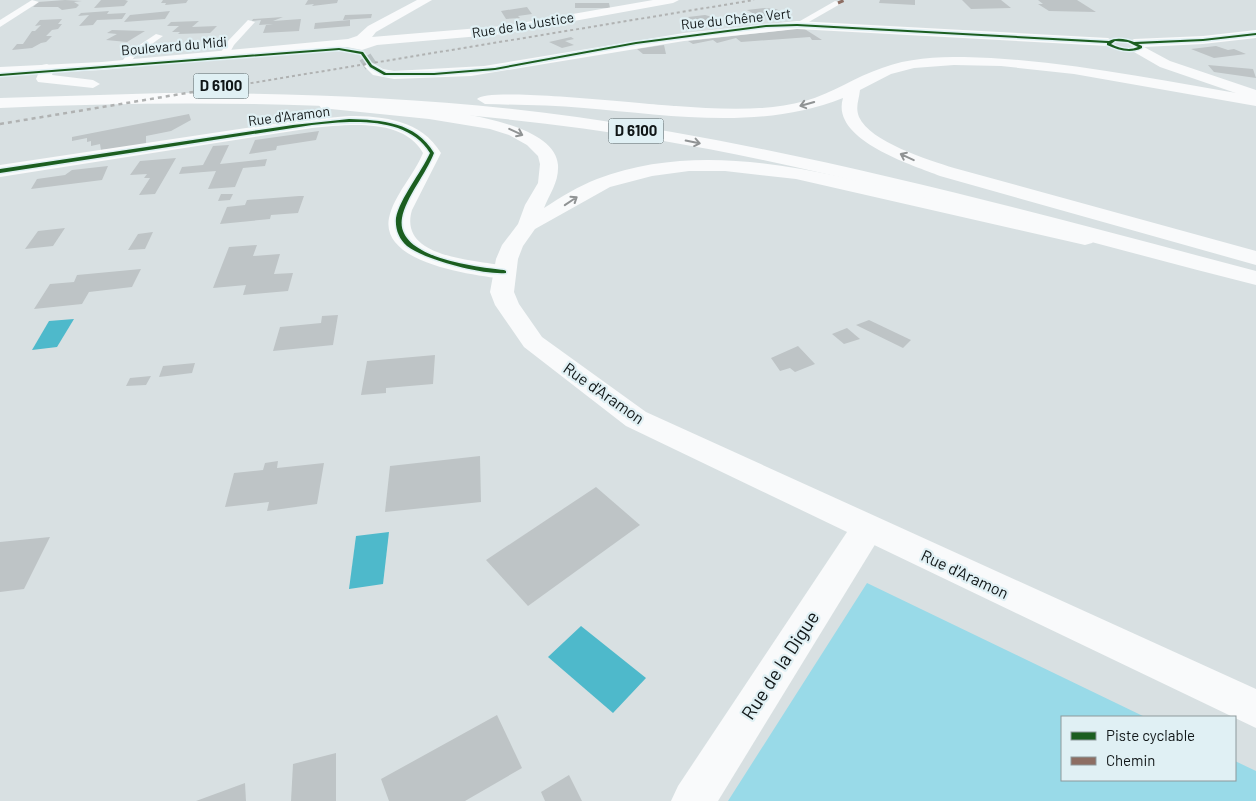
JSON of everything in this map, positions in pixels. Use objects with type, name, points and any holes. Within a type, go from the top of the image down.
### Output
[{"type":"main road","points":[[364,49],[372,29],[426,0]]},
{"type":"main road","name":"Rue de la Justice","points":[[364,49],[503,30],[673,0]]},
{"type":"main road","name":"Rue du Chêne Vert","points":[[364,49],[378,72],[394,75],[495,69],[636,43],[766,26],[797,25],[1108,42],[1119,40],[1132,47]]},
{"type":"main road","points":[[1132,47],[1256,34]]},
{"type":"main road","points":[[1132,47],[1190,74],[1256,95]]},
{"type":"main road","points":[[1131,80],[1137,74],[1143,62],[1132,47]]},
{"type":"main road","name":"Boulevard du Midi","points":[[0,71],[126,64],[225,54],[364,49]]},
{"type":"main road","points":[[485,99],[555,101],[645,110],[754,113],[806,106],[853,88],[868,78],[888,70],[935,62],[954,61],[1026,64],[1256,101]]},
{"type":"main road","points":[[47,68],[43,79],[147,87]]},
{"type":"main road","points":[[1180,88],[1199,83],[1190,74]]},
{"type":"main road","name":"D 6100","points":[[0,93],[147,87],[360,89],[485,99],[647,120],[884,167],[1256,258]]},
{"type":"main road","points":[[853,88],[849,106],[851,118],[857,127],[874,140],[916,161],[947,172],[1256,258]]},
{"type":"main road","points":[[243,98],[429,114],[492,124],[515,131],[533,141],[546,154],[549,164],[547,183],[535,205],[528,225],[514,245],[504,272]]},
{"type":"main road","name":"D 6100","points":[[0,103],[101,99],[243,98],[365,101],[517,114],[659,135],[770,157],[942,197],[1256,278]]},
{"type":"main road","name":"Rue d'Aramon","points":[[0,171],[289,128],[357,121],[381,123],[417,135],[427,144],[432,153],[398,221],[402,235],[415,248],[438,259],[462,266],[504,272],[502,292],[507,305],[533,342],[636,419],[1256,709]]},
{"type":"main road","points":[[528,225],[588,189],[613,179],[679,166],[714,164],[750,166],[787,170],[1256,278]]},
{"type":"main road","name":"Rue de la Digue","points":[[693,801],[868,529]]},
{"type":"lane","points":[[0,24],[35,2]]},
{"type":"lane","points":[[797,25],[838,3]]},
{"type":"lane","points":[[225,54],[230,44],[251,22]]},
{"type":"lane","points":[[126,64],[132,54],[159,36]]},
{"type":"shaded area","points":[[74,319],[57,347],[32,350],[49,321]]},
{"type":"shaded area","points":[[389,532],[383,584],[349,589],[356,536]]},
{"type":"shaded area","points":[[867,583],[1143,716],[1061,716],[1061,781],[1236,781],[1236,761],[1256,771],[1256,801],[728,801]]},
{"type":"shaded area","points":[[581,626],[646,678],[613,713],[548,657]]},
{"type":"building","points":[[101,0],[128,1],[124,6],[94,8]]},
{"type":"building","points":[[163,0],[188,0],[186,3],[165,5],[166,3],[161,3]]},
{"type":"building","points":[[308,0],[338,0],[337,3],[312,6],[314,4],[305,5]]},
{"type":"building","points":[[880,0],[915,0],[915,5],[879,3]]},
{"type":"building","points":[[962,0],[1001,0],[1011,8],[971,9]]},
{"type":"building","points":[[1038,0],[1077,0],[1096,12],[1049,11],[1038,4],[1043,4]]},
{"type":"building","points":[[82,1],[74,2],[79,5],[76,8],[62,10],[58,7],[33,7],[38,2]]},
{"type":"building","points":[[575,3],[609,3],[610,8],[575,8]]},
{"type":"building","points":[[527,7],[532,14],[518,16],[520,18],[506,19],[501,11]]},
{"type":"building","points":[[776,9],[785,13],[760,17],[747,10]]},
{"type":"building","points":[[109,11],[107,14],[126,13],[122,19],[97,20],[93,25],[79,26],[89,15],[78,16],[81,13]]},
{"type":"building","points":[[170,11],[165,19],[124,22],[130,15]]},
{"type":"building","points":[[372,14],[371,18],[343,20],[345,15]]},
{"type":"building","points":[[705,15],[716,18],[695,22],[688,17]]},
{"type":"building","points":[[283,17],[273,21],[301,19],[299,31],[263,33],[266,25],[273,24],[259,25],[261,20],[252,21],[253,19]]},
{"type":"building","points":[[62,19],[58,24],[62,24],[58,29],[52,30],[46,36],[52,36],[46,42],[32,48],[12,50],[17,44],[23,44],[32,31],[35,31],[41,25],[35,26],[40,20]]},
{"type":"building","points":[[350,20],[350,26],[314,29],[315,23]]},
{"type":"building","points":[[199,21],[192,27],[217,26],[210,33],[178,34],[180,32],[172,32],[179,26],[167,26],[171,22]]},
{"type":"building","points":[[803,28],[822,40],[812,40],[810,37],[741,42],[736,38],[717,43],[713,40],[693,44],[688,41]]},
{"type":"building","points":[[112,30],[145,31],[127,42],[106,40],[117,34],[107,33]]},
{"type":"building","points":[[571,37],[574,39],[565,41],[574,45],[562,48],[549,42]]},
{"type":"building","points":[[664,45],[666,54],[643,54],[637,49]]},
{"type":"building","points":[[1216,46],[1228,50],[1234,49],[1246,54],[1214,58],[1191,49]]},
{"type":"building","points":[[1208,65],[1253,69],[1256,78],[1214,72]]},
{"type":"building","points":[[189,114],[191,120],[171,131],[146,136],[146,145],[101,150],[100,144],[91,146],[91,141],[87,142],[87,138],[72,141],[72,137]]},
{"type":"building","points":[[319,131],[316,140],[277,146],[276,150],[249,154],[255,140]]},
{"type":"building","points":[[229,145],[220,164],[267,159],[265,166],[243,168],[235,187],[208,189],[216,171],[179,174],[182,167],[203,165],[213,146]]},
{"type":"building","points":[[176,158],[155,194],[139,195],[150,178],[144,178],[147,174],[130,175],[140,161]]},
{"type":"building","points":[[108,166],[102,180],[31,189],[37,179],[65,175],[72,170]]},
{"type":"building","points":[[221,194],[233,194],[230,200],[218,201]]},
{"type":"building","points":[[304,196],[298,213],[271,215],[270,219],[220,224],[227,207],[245,205],[247,200]]},
{"type":"building","points":[[65,228],[53,246],[25,249],[38,231]]},
{"type":"building","points":[[153,232],[145,249],[128,250],[138,234]]},
{"type":"building","points":[[257,245],[253,256],[280,254],[274,274],[293,273],[288,291],[243,295],[246,285],[213,288],[229,247]]},
{"type":"building","points":[[141,269],[132,287],[89,292],[82,304],[34,309],[50,284],[74,282],[77,275]]},
{"type":"building","points":[[338,315],[333,345],[273,351],[280,327],[321,323],[322,316]]},
{"type":"building","points":[[869,320],[911,340],[903,348],[856,325]]},
{"type":"building","points":[[847,328],[860,339],[844,344],[832,334]]},
{"type":"building","points":[[798,346],[815,364],[795,372],[790,368],[780,371],[771,358]]},
{"type":"building","points":[[435,355],[433,384],[386,388],[386,393],[361,395],[367,361]]},
{"type":"building","points":[[195,363],[192,373],[159,377],[163,366]]},
{"type":"building","points":[[151,376],[146,385],[126,386],[130,378]]},
{"type":"building","points":[[480,456],[481,502],[385,512],[390,466]]},
{"type":"building","points":[[278,461],[277,468],[324,463],[317,504],[267,511],[269,502],[225,507],[234,473],[263,470],[265,463]]},
{"type":"building","points":[[596,487],[640,525],[528,606],[486,560]]},
{"type":"building","points":[[50,537],[24,589],[0,592],[0,542]]},
{"type":"building","points":[[497,715],[522,768],[465,801],[389,801],[381,779]]},
{"type":"building","points":[[336,753],[336,801],[291,801],[293,764]]},
{"type":"building","points":[[569,775],[582,801],[545,801],[541,792]]},
{"type":"building","points":[[245,783],[246,801],[196,801]]},
{"type":"tunnel","points":[[365,57],[371,66]]},
{"type":"railway","points":[[215,89],[754,0]]},
{"type":"railway","points":[[0,124],[223,87]]},
{"type":"marked path","points":[[838,3],[845,0]]},
{"type":"cycle path","points":[[0,75],[339,49],[362,53],[371,66],[385,74],[434,74],[495,69],[636,43],[766,26],[797,25],[1108,42]]},
{"type":"cycle path","points":[[1134,43],[1203,40],[1256,34]]},
{"type":"cycle path","points":[[1114,40],[1129,41],[1141,47],[1134,50],[1125,50],[1108,44],[1114,40]]},
{"type":"cycle path","points":[[0,171],[312,123],[330,121],[383,123],[412,132],[428,146],[432,153],[399,219],[400,233],[408,244],[422,253],[439,259],[476,268],[504,272]]}]
